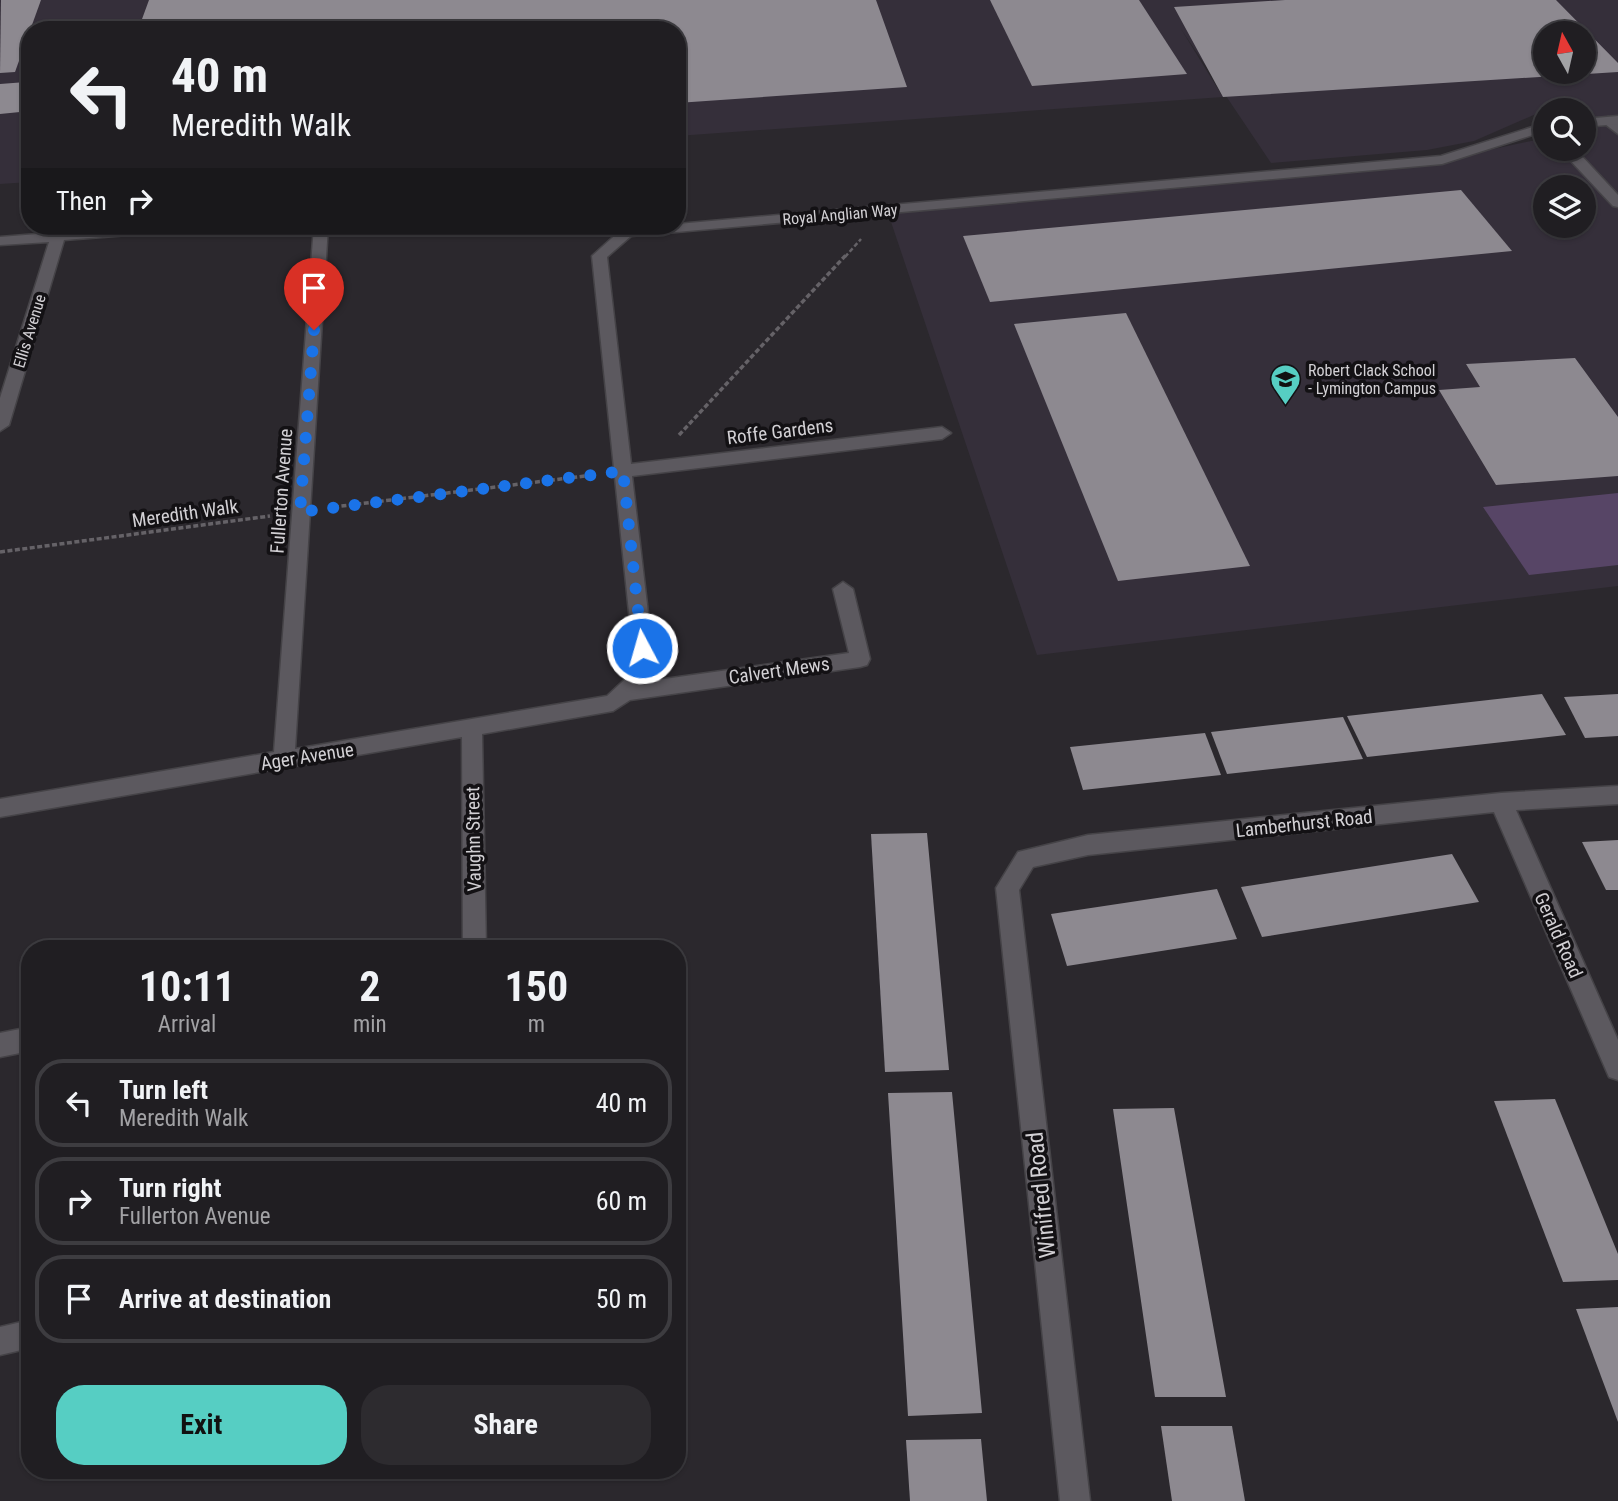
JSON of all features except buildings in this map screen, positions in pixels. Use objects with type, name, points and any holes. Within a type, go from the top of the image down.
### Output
[{"type":"street","points":[[1596,123],[1615,124]]},
{"type":"street","name":"Royal Anglian Way","points":[[686,227],[1442,160],[1533,131]]},
{"type":"street","points":[[1579,161],[1618,203]]},
{"type":"street","points":[[0,241],[71,235]]},
{"type":"street","name":"Fullerton Avenue","points":[[284,759],[320,235]]},
{"type":"street","name":"Royal Anglian Way","points":[[620,697],[645,673],[599,256],[624,235]]},
{"type":"street","name":"Ellis Avenue","points":[[0,425],[58,236]]},
{"type":"street","points":[[0,368],[18,366]]},
{"type":"street","name":"Roffe Gardens","points":[[623,471],[942,433]]},
{"type":"street","name":"Calvert Mews","points":[[620,697],[860,659],[843,589]]},
{"type":"street","name":"Ager Avenue","points":[[0,808],[472,729],[620,697]]},
{"type":"street","name":"Vaughn Street","points":[[472,729],[472,940]]},
{"type":"street","name":"Lamberhurst Road","points":[[1007,888],[1026,859],[1088,845],[1501,802],[1618,796]]},
{"type":"street","name":"Gerald Road","points":[[1501,802],[1618,1068]]},
{"type":"street","name":"Winifred Road","points":[[1007,888],[1075,1501]]},
{"type":"street","points":[[0,1045],[21,1041]]},
{"type":"street","points":[[0,1341],[21,1336]]},
{"type":"path","points":[[649,467],[887,210]]},
{"type":"path","name":"Meredith Walk","points":[[0,552],[623,471]]},
{"type":"shaded area","name":"Robert Clack School - Lymington Campus","points":[[0,0],[1618,0],[1618,586],[1037,655],[887,210],[1442,160],[1533,141],[1533,161],[1596,161],[1596,98],[1533,98],[1533,115],[1474,141],[1427,150],[1271,163],[1181,29],[1223,97],[686,135],[686,21],[21,21],[21,183],[0,184]]},
{"type":"shaded area","points":[[1618,493],[1618,565],[1529,575],[1483,507]]},
{"type":"place","name":"Robert Clack School - Lymington Campus","points":[[1285,406]]},
{"type":"route","points":[[314,330],[300,512],[623,471],[642,648]]}]
